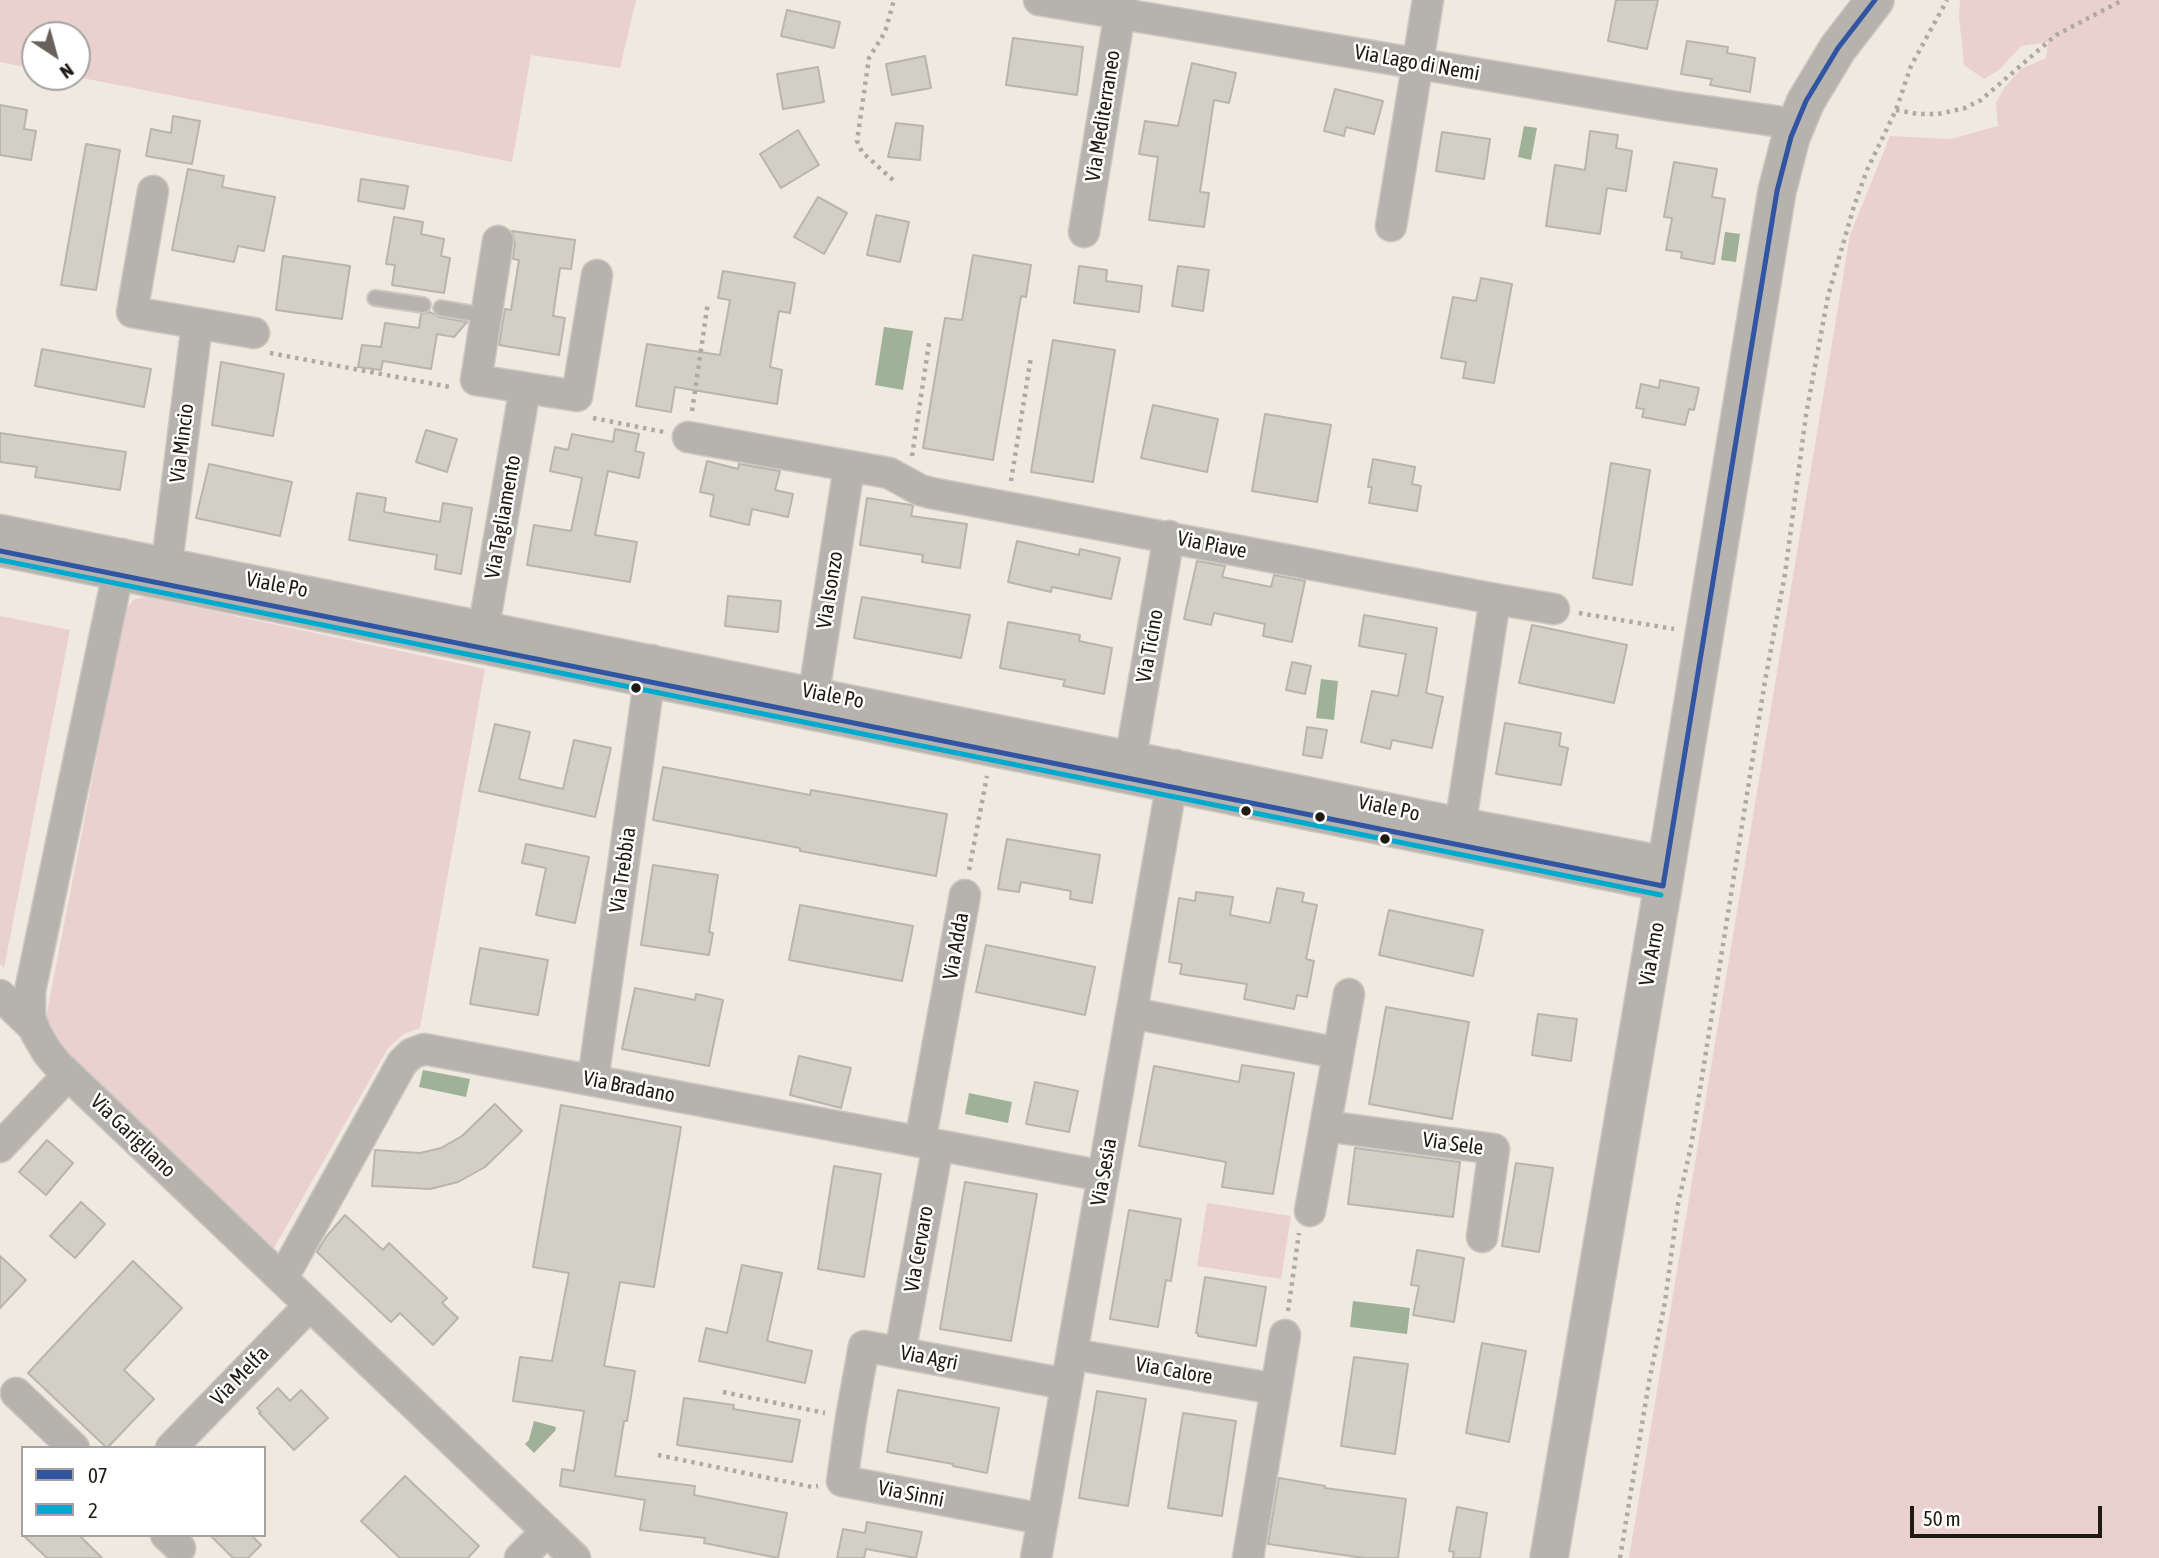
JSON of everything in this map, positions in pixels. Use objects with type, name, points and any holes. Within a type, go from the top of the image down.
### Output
[{"type":"street","name":"Via Lago di Nemi","points":[[1039,0],[1121,6],[1418,63],[1670,106],[1796,124]]},
{"type":"street","points":[[1391,226],[1428,0]]},
{"type":"street","name":"Via Arno","points":[[1549,1558],[1665,874],[1774,204],[1796,124],[1806,100],[1822,71],[1875,0]]},
{"type":"street","name":"Via Mediterraneo","points":[[1084,232],[1121,6]]},
{"type":"street","points":[[153,191],[131,312],[254,333]]},
{"type":"street","points":[[498,241],[476,380],[577,396],[597,275]]},
{"type":"street","name":"Via Mincio","points":[[167,563],[197,324]]},
{"type":"street","name":"Via Tagliamento","points":[[482,636],[525,388]]},
{"type":"street","name":"Via Piave","points":[[688,437],[889,473],[928,493],[1554,609]]},
{"type":"street","name":"Via Isonzo","points":[[812,703],[849,467]]},
{"type":"street","name":"Viale Po","points":[[0,530],[119,564],[812,703],[1130,756],[1173,775]]},
{"type":"street","name":"Via Ticino","points":[[1130,756],[1168,536]]},
{"type":"street","name":"Viale Po","points":[[0,551],[119,564],[167,563],[482,636]]},
{"type":"street","name":"Via Garigliano","points":[[119,564],[30,991],[29,1009],[33,1027],[47,1052],[68,1074],[575,1558]]},
{"type":"street","points":[[1459,833],[1495,599]]},
{"type":"street","name":"Via Trebbia","points":[[593,1080],[651,670]]},
{"type":"street","name":"Viale Po","points":[[812,703],[992,750],[1173,775],[1665,874]]},
{"type":"street","name":"Via Sesia","points":[[1036,1558],[1173,775]]},
{"type":"street","name":"Via Adda","points":[[929,1143],[965,895]]},
{"type":"street","points":[[1310,1211],[1349,994]]},
{"type":"street","points":[[0,995],[33,1027]]},
{"type":"street","points":[[1132,1013],[1338,1053]]},
{"type":"street","name":"Via Bradano","points":[[282,1279],[401,1063],[417,1051],[430,1049],[1103,1176]]},
{"type":"street","points":[[0,1147],[68,1074]]},
{"type":"street","name":"Via Sele","points":[[1325,1126],[1494,1149],[1482,1237]]},
{"type":"street","name":"Via Cervaro","points":[[900,1353],[929,1143]]},
{"type":"street","name":"Via Melfa","points":[[173,1446],[310,1305]]},
{"type":"street","points":[[1248,1558],[1285,1335]]},
{"type":"street","name":"Via Agri","points":[[851,1418],[864,1346],[1066,1384]]},
{"type":"street","name":"Via Calore","points":[[1072,1354],[1276,1389]]},
{"type":"street","points":[[16,1393],[72,1446]]},
{"type":"street","points":[[842,1480],[851,1418]]},
{"type":"street","name":"Via Sinni","points":[[842,1480],[1043,1519]]},
{"type":"street","points":[[520,1558],[547,1531]]},
{"type":"lane","points":[[375,298],[423,305]]},
{"type":"lane","points":[[441,308],[470,313]]},
{"type":"path","points":[[893,180],[862,152],[857,141],[870,58],[885,32],[894,0]]},
{"type":"path","points":[[1620,1558],[1665,1302],[1678,1204],[1690,1146],[1765,681],[1785,575],[1806,415],[1828,296],[1867,170],[1895,110],[1911,66],[1947,0]]},
{"type":"path","points":[[1895,110],[1938,114],[1965,108],[1981,100],[2056,34],[2123,0]]},
{"type":"path","points":[[577,396],[573,415],[688,437],[708,302]]},
{"type":"path","points":[[254,333],[250,349],[474,391],[476,380]]},
{"type":"path","points":[[908,482],[929,342]]},
{"type":"path","points":[[1007,507],[1031,357]]},
{"type":"path","points":[[1554,609],[1685,631]]},
{"type":"path","name":"Via Adda","points":[[965,895],[992,750]]},
{"type":"path","points":[[1285,1335],[1301,1221],[1310,1211]]},
{"type":"path","points":[[723,1392],[851,1418]]},
{"type":"path","points":[[658,1455],[812,1487],[842,1480]]},
{"type":"shaded area","points":[[0,0],[636,0],[620,68],[531,55],[512,162],[91,80],[91,21],[21,21],[21,66],[0,62]]},
{"type":"shaded area","points":[[1960,0],[2159,0],[2159,1558],[1629,1558],[1850,235],[1890,136],[1951,139],[1998,126],[1996,103],[2004,88],[2021,69],[2046,58],[2048,42],[2021,46],[1999,70],[1984,79],[1964,65]]},
{"type":"shaded area","points":[[1524,126],[1537,128],[1531,160],[1518,157]]},
{"type":"shaded area","points":[[1725,232],[1740,234],[1736,262],[1721,260]]},
{"type":"shaded area","points":[[884,327],[913,331],[903,390],[875,385]]},
{"type":"shaded area","points":[[145,597],[485,669],[420,1028],[404,1034],[388,1048],[274,1248],[64,1051],[47,1025],[47,1012],[125,611],[133,600]]},
{"type":"shaded area","points":[[0,616],[70,630],[4,968],[0,964]]},
{"type":"shaded area","points":[[1321,679],[1338,681],[1334,720],[1316,718]]},
{"type":"shaded area","points":[[423,1070],[470,1079],[466,1097],[419,1087]]},
{"type":"shaded area","points":[[969,1093],[1012,1102],[1008,1123],[965,1114]]},
{"type":"shaded area","points":[[1207,1203],[1291,1216],[1281,1279],[1197,1266]]},
{"type":"shaded area","points":[[1353,1301],[1410,1308],[1407,1334],[1350,1327]]},
{"type":"shaded area","points":[[534,1421],[556,1427],[534,1453],[525,1444],[529,1440]]},
{"type":"building","points":[[1616,0],[1658,0],[1647,49],[1608,41]]},
{"type":"building","points":[[787,10],[840,22],[834,48],[781,36]]},
{"type":"building","points":[[1013,38],[1083,47],[1077,95],[1006,85]]},
{"type":"building","points":[[1687,41],[1728,47],[1727,53],[1755,58],[1750,92],[1710,85],[1712,79],[1681,74]]},
{"type":"building","points":[[925,56],[931,88],[892,95],[886,64]]},
{"type":"building","points":[[1192,63],[1236,73],[1229,103],[1214,100],[1200,192],[1209,193],[1204,227],[1149,220],[1158,157],[1139,154],[1145,121],[1178,126]]},
{"type":"building","points":[[818,67],[824,102],[783,109],[777,74]]},
{"type":"building","points":[[1335,89],[1383,101],[1374,134],[1346,127],[1344,136],[1324,131]]},
{"type":"building","points":[[0,105],[27,110],[24,129],[36,131],[31,160],[0,155]]},
{"type":"building","points":[[173,116],[200,121],[192,164],[146,156],[151,129],[171,133]]},
{"type":"building","points":[[896,123],[923,126],[920,160],[888,157]]},
{"type":"building","points":[[798,130],[819,165],[781,188],[760,154]]},
{"type":"building","points":[[1590,131],[1618,135],[1616,148],[1632,151],[1626,191],[1607,188],[1600,234],[1546,226],[1555,165],[1585,170]]},
{"type":"building","points":[[1442,132],[1490,139],[1484,179],[1436,171]]},
{"type":"building","points":[[86,144],[120,150],[96,290],[61,285]]},
{"type":"building","points":[[1674,162],[1717,169],[1712,197],[1725,199],[1714,264],[1681,258],[1682,252],[1666,250],[1672,218],[1664,217]]},
{"type":"building","points":[[188,169],[224,176],[222,187],[275,197],[264,251],[238,246],[234,262],[172,250]]},
{"type":"building","points":[[361,179],[408,186],[404,209],[358,201]]},
{"type":"building","points":[[818,197],[847,213],[824,254],[794,237]]},
{"type":"building","points":[[876,215],[909,222],[900,262],[867,255]]},
{"type":"building","points":[[394,217],[423,222],[421,234],[444,239],[441,256],[450,258],[444,293],[392,285],[395,265],[386,264]]},
{"type":"building","points":[[512,231],[575,240],[571,269],[560,268],[553,316],[565,318],[559,355],[499,345],[505,309],[511,310],[519,260],[513,259],[515,243]]},
{"type":"building","points":[[973,255],[1031,265],[1026,297],[1021,296],[993,460],[923,448],[945,318],[962,320]]},
{"type":"building","points":[[283,256],[350,266],[342,319],[276,310]]},
{"type":"building","points":[[1079,266],[1107,270],[1106,281],[1142,286],[1139,312],[1074,303]]},
{"type":"building","points":[[1178,266],[1209,270],[1203,311],[1172,306]]},
{"type":"building","points":[[723,271],[795,283],[790,313],[779,311],[770,367],[782,370],[777,404],[675,387],[671,412],[636,406],[647,344],[720,355],[730,300],[718,298]]},
{"type":"building","points":[[1481,278],[1512,284],[1494,383],[1463,378],[1466,362],[1441,358],[1453,297],[1476,301]]},
{"type":"building","points":[[430,312],[439,317],[467,322],[454,337],[437,334],[431,369],[383,361],[381,370],[358,367],[362,345],[381,347],[385,323],[419,328],[421,314]]},
{"type":"building","points":[[1053,340],[1115,350],[1093,482],[1031,472]]},
{"type":"building","points":[[42,349],[151,369],[144,407],[35,386]]},
{"type":"building","points":[[221,362],[284,374],[273,436],[212,425]]},
{"type":"building","points":[[1660,380],[1699,388],[1694,410],[1689,409],[1685,425],[1642,417],[1644,409],[1636,408],[1641,384],[1659,388]]},
{"type":"building","points":[[1153,405],[1218,419],[1207,472],[1141,458]]},
{"type":"building","points":[[1265,414],[1331,425],[1317,502],[1252,491]]},
{"type":"building","points":[[615,429],[639,434],[635,451],[644,453],[639,478],[608,471],[595,535],[637,542],[630,582],[527,565],[534,525],[571,531],[582,478],[550,471],[555,447],[568,450],[572,434],[613,442]]},
{"type":"building","points":[[426,430],[457,439],[447,472],[416,462]]},
{"type":"building","points":[[0,433],[126,452],[120,490],[35,477],[37,467],[0,462]]},
{"type":"building","points":[[1373,459],[1415,467],[1412,484],[1421,486],[1417,511],[1369,503],[1372,487],[1368,487]]},
{"type":"building","points":[[707,461],[738,469],[739,464],[780,471],[775,490],[793,494],[788,517],[752,509],[749,525],[710,516],[714,495],[700,492]]},
{"type":"building","points":[[1611,463],[1650,470],[1632,585],[1593,578]]},
{"type":"building","points":[[209,464],[292,482],[280,536],[196,518]]},
{"type":"building","points":[[357,493],[386,498],[384,512],[440,522],[443,503],[472,508],[461,574],[435,569],[437,555],[349,540]]},
{"type":"building","points":[[867,498],[911,505],[911,516],[967,524],[960,568],[922,562],[923,555],[860,545]]},
{"type":"building","points":[[1017,541],[1079,555],[1080,549],[1120,558],[1111,599],[1052,587],[1051,592],[1008,582]]},
{"type":"building","points":[[1197,561],[1225,566],[1222,577],[1271,587],[1274,575],[1305,581],[1292,642],[1263,636],[1265,624],[1214,613],[1211,625],[1184,619]]},
{"type":"building","points":[[728,596],[781,601],[778,632],[725,626]]},
{"type":"building","points":[[862,597],[970,615],[961,658],[854,638]]},
{"type":"building","points":[[1364,615],[1437,628],[1426,693],[1443,697],[1432,748],[1392,740],[1390,749],[1361,742],[1372,691],[1398,696],[1406,654],[1359,646]]},
{"type":"building","points":[[1008,622],[1080,635],[1079,641],[1112,648],[1104,694],[1063,686],[1065,680],[1000,668]]},
{"type":"building","points":[[1532,625],[1627,645],[1614,703],[1519,683]]},
{"type":"building","points":[[1292,662],[1311,666],[1305,694],[1286,690]]},
{"type":"building","points":[[1505,723],[1561,733],[1559,746],[1568,748],[1561,785],[1496,774]]},
{"type":"building","points":[[495,724],[530,732],[519,779],[563,789],[574,740],[611,748],[595,817],[479,791]]},
{"type":"building","points":[[1307,727],[1327,730],[1322,758],[1303,755]]},
{"type":"building","points":[[663,767],[810,795],[811,790],[947,814],[936,876],[653,820]]},
{"type":"building","points":[[1007,839],[1100,855],[1092,903],[1070,899],[1071,891],[1021,882],[1019,892],[998,889]]},
{"type":"building","points":[[526,844],[589,857],[575,923],[536,915],[546,868],[522,863]]},
{"type":"building","points":[[653,865],[718,875],[709,932],[713,933],[709,955],[641,945]]},
{"type":"building","points":[[1277,888],[1304,893],[1302,902],[1317,905],[1306,959],[1314,961],[1307,997],[1297,995],[1294,1009],[1244,999],[1247,984],[1180,974],[1182,964],[1169,962],[1179,898],[1195,901],[1196,892],[1233,897],[1230,915],[1270,923]]},
{"type":"building","points":[[800,905],[913,926],[902,981],[789,960]]},
{"type":"building","points":[[1389,910],[1483,930],[1473,976],[1379,955]]},
{"type":"building","points":[[986,945],[1095,967],[1085,1015],[976,992]]},
{"type":"building","points":[[480,948],[548,960],[538,1015],[470,1004]]},
{"type":"building","points":[[635,988],[695,1000],[696,994],[723,1000],[709,1066],[622,1049]]},
{"type":"building","points":[[1386,1007],[1469,1022],[1452,1119],[1369,1104]]},
{"type":"building","points":[[1538,1014],[1577,1019],[1571,1061],[1532,1055]]},
{"type":"building","points":[[799,1056],[851,1068],[841,1108],[790,1095]]},
{"type":"building","points":[[1242,1065],[1294,1073],[1273,1194],[1222,1187],[1226,1162],[1139,1146],[1154,1066],[1239,1082]]},
{"type":"building","points":[[1035,1082],[1078,1091],[1069,1132],[1026,1124]]},
{"type":"building","points":[[495,1104],[522,1131],[485,1167],[458,1182],[430,1189],[372,1186],[375,1150],[420,1153],[441,1148],[462,1136]]},
{"type":"building","points":[[561,1105],[681,1127],[654,1287],[620,1282],[604,1366],[635,1371],[615,1476],[695,1486],[694,1495],[787,1513],[778,1558],[704,1543],[705,1538],[640,1530],[645,1500],[560,1486],[562,1469],[574,1471],[584,1411],[513,1401],[520,1357],[552,1361],[569,1273],[533,1267]]},
{"type":"building","points":[[47,1140],[73,1163],[46,1195],[19,1172]]},
{"type":"building","points":[[1355,1148],[1460,1162],[1453,1217],[1348,1204]]},
{"type":"building","points":[[1516,1163],[1553,1168],[1539,1252],[1502,1246]]},
{"type":"building","points":[[834,1166],[881,1174],[864,1277],[818,1269]]},
{"type":"building","points":[[965,1182],[1037,1194],[1011,1341],[940,1329]]},
{"type":"building","points":[[81,1202],[105,1224],[75,1258],[50,1236]]},
{"type":"building","points":[[1129,1210],[1181,1219],[1171,1281],[1166,1280],[1158,1327],[1110,1319]]},
{"type":"building","points":[[345,1215],[383,1250],[389,1243],[447,1298],[442,1303],[458,1318],[433,1345],[400,1313],[391,1322],[317,1252]]},
{"type":"building","points":[[1417,1250],[1464,1258],[1454,1322],[1413,1315],[1419,1286],[1411,1285]]},
{"type":"building","points":[[0,1256],[26,1280],[0,1308]]},
{"type":"building","points":[[133,1261],[182,1308],[124,1370],[154,1399],[109,1446],[105,1446],[28,1373]]},
{"type":"building","points":[[742,1265],[782,1273],[767,1341],[812,1351],[805,1383],[699,1361],[706,1328],[727,1333]]},
{"type":"building","points":[[1205,1277],[1266,1287],[1256,1346],[1198,1336],[1196,1333]]},
{"type":"building","points":[[1482,1343],[1526,1351],[1509,1442],[1466,1433]]},
{"type":"building","points":[[1354,1357],[1408,1364],[1395,1454],[1341,1446]]},
{"type":"building","points":[[278,1388],[290,1401],[301,1390],[328,1418],[294,1450],[257,1408]]},
{"type":"building","points":[[898,1390],[999,1408],[987,1473],[887,1452]]},
{"type":"building","points":[[1097,1391],[1146,1399],[1128,1506],[1079,1498]]},
{"type":"building","points":[[684,1398],[734,1405],[733,1409],[800,1420],[792,1462],[677,1445]]},
{"type":"building","points":[[1183,1413],[1236,1421],[1222,1516],[1168,1508]]},
{"type":"building","points":[[405,1476],[479,1546],[468,1558],[400,1558],[361,1521]]},
{"type":"building","points":[[1279,1478],[1325,1488],[1406,1499],[1398,1558],[1364,1558],[1268,1544]]},
{"type":"building","points":[[1457,1507],[1487,1513],[1480,1558],[1453,1558],[1454,1552],[1449,1551]]},
{"type":"building","points":[[867,1522],[922,1532],[916,1558],[866,1549],[864,1558],[837,1558],[843,1529],[865,1533]]},
{"type":"building","points":[[25,1537],[81,1537],[102,1558],[47,1558]]},
{"type":"building","points":[[212,1537],[253,1537],[261,1545],[248,1558],[233,1558]]},
{"type":"transit line","name":"07","points":[[0,551],[1663,886],[1777,191],[1791,137],[1806,101],[1838,48],[1875,0]]},
{"type":"transit line","name":"2","points":[[0,560],[1661,895]]}]
